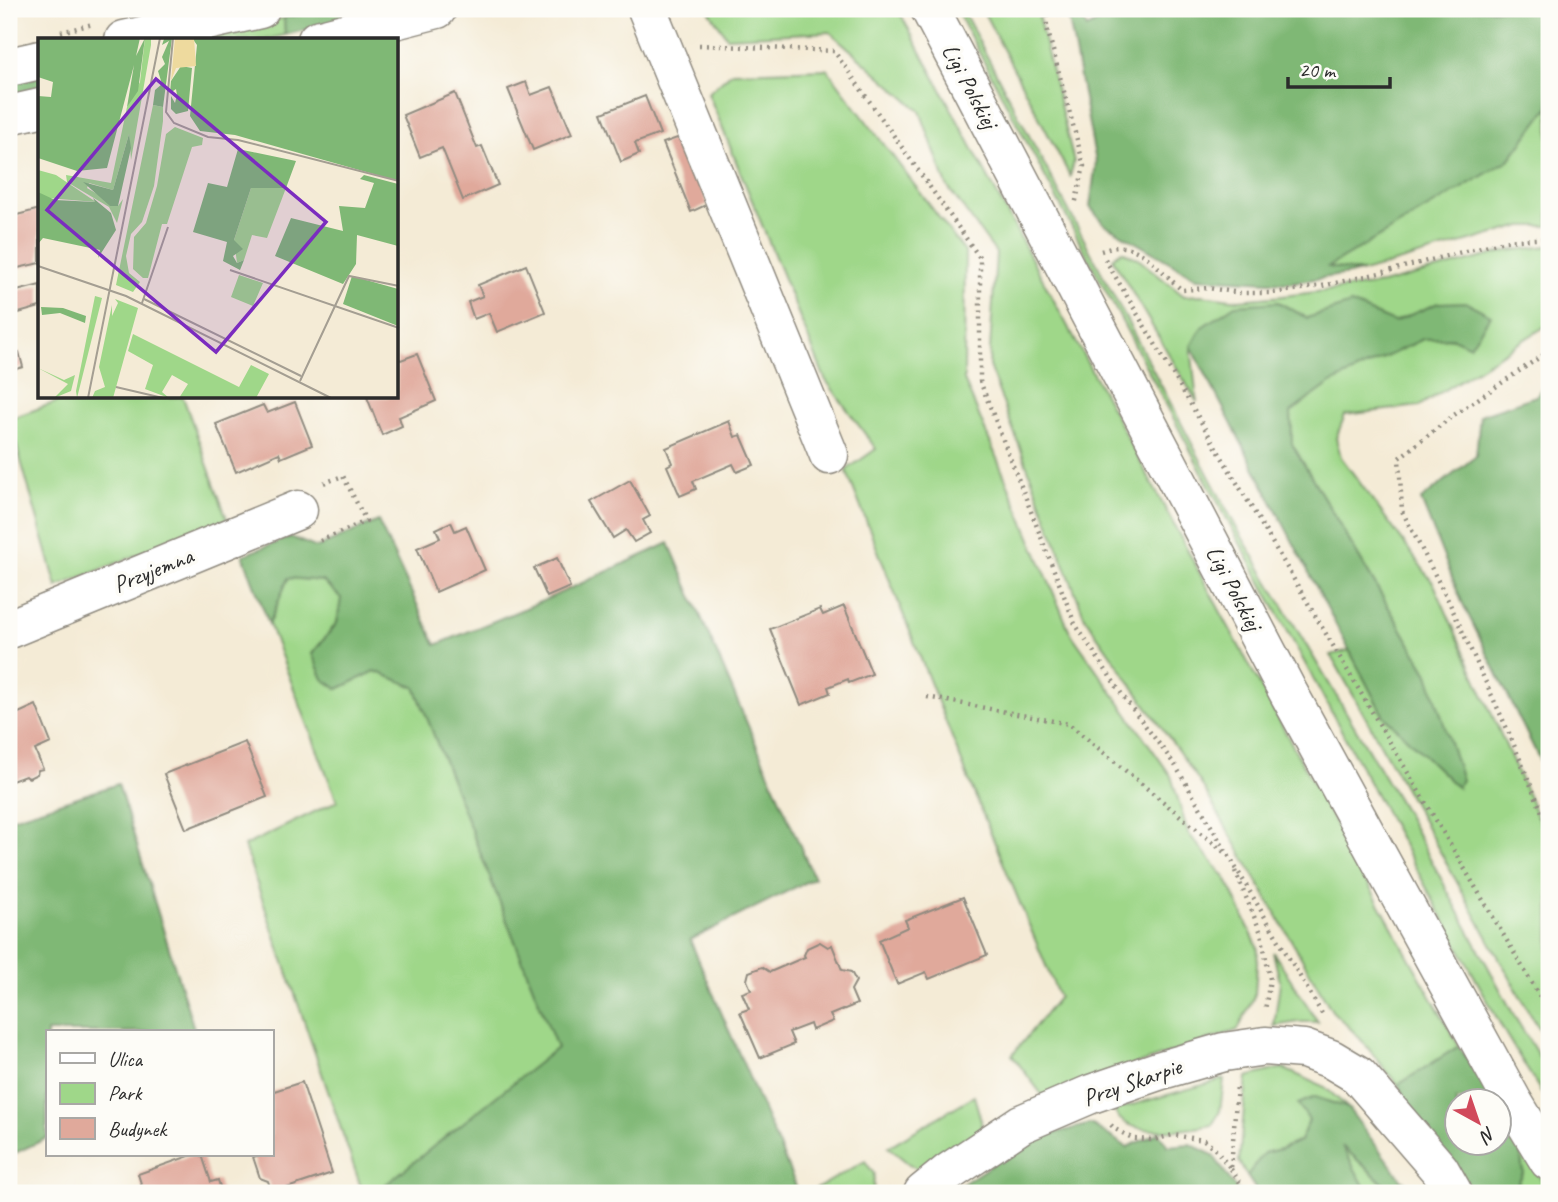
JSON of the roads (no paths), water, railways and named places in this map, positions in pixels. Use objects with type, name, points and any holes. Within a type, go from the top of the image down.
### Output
[{"type":"street","points":[[110,32],[260,9]]},
{"type":"street","points":[[325,38],[437,9]]},
{"type":"street","name":"Ligi Polskiej","points":[[930,9],[1295,704],[1506,1090],[1549,1161]]},
{"type":"street","points":[[654,26],[828,456]]},
{"type":"street","points":[[9,67],[38,52]]},
{"type":"street","points":[[9,115],[38,108]]},
{"type":"street","name":"Przyjemna","points":[[9,629],[298,510]]},
{"type":"street","name":"Przy Skarpie","points":[[923,1193],[949,1172],[1021,1124],[1091,1094],[1171,1067],[1224,1052],[1265,1046],[1304,1049],[1331,1059],[1358,1075],[1440,1170],[1453,1193]]}]
